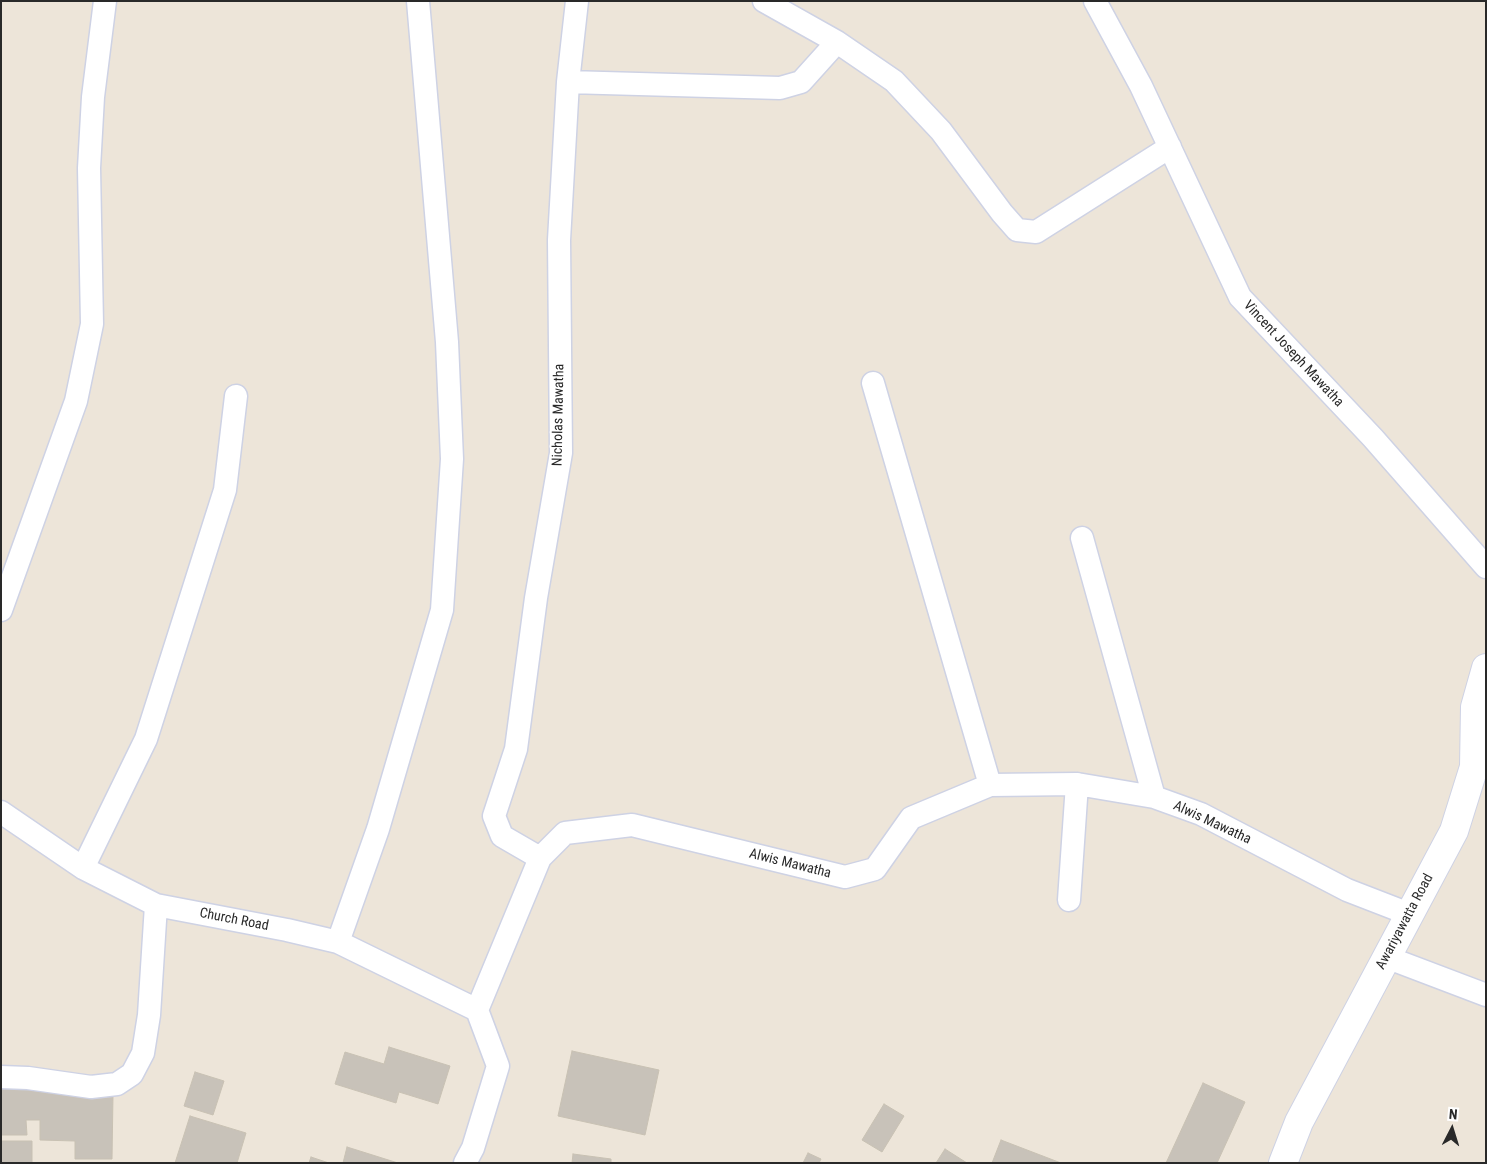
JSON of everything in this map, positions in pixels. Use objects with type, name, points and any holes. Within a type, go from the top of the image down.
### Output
[{"type":"street","points":[[1,610],[76,401],[92,324],[89,168],[93,97],[105,1]]},
{"type":"street","points":[[338,942],[378,829],[442,610],[452,458],[447,342],[418,1]]},
{"type":"street","name":"Nicholas Mawatha","points":[[540,858],[502,836],[494,816],[516,749],[536,598],[561,453],[559,240],[568,82],[577,1]]},
{"type":"street","points":[[764,1],[837,42],[894,81],[942,131],[1002,214],[1017,230],[1036,232],[1170,147]]},
{"type":"street","name":"Vincent Joseph Mawatha","points":[[1095,1],[1142,86],[1240,297],[1373,438],[1486,567]]},
{"type":"street","points":[[568,82],[780,88],[801,82],[837,42]]},
{"type":"street","points":[[873,384],[990,785]]},
{"type":"street","points":[[83,868],[146,739],[225,490],[236,396]]},
{"type":"street","points":[[1082,538],[1154,797]]},
{"type":"street","name":"Awariyawatta Road","points":[[1283,1163],[1299,1122],[1454,831],[1474,768],[1474,707],[1486,668]]},
{"type":"street","points":[[1069,900],[1077,784]]},
{"type":"street","name":"Alwis Mawatha","points":[[477,1010],[540,858],[565,833],[632,825],[845,877],[875,869],[911,818],[990,785],[1077,784],[1154,797],[1201,814],[1347,890],[1410,914]]},
{"type":"street","name":"Church Road","points":[[1,812],[83,868],[156,905],[287,930],[338,942],[477,1010]]},
{"type":"street","points":[[1,1077],[28,1078],[91,1087],[117,1084],[132,1074],[143,1053],[149,1015],[156,905]]},
{"type":"street","points":[[1386,957],[1486,995]]},
{"type":"street","points":[[465,1163],[473,1148],[498,1066],[477,1010]]},
{"type":"building","points":[[389,1047],[450,1066],[438,1104],[399,1092],[396,1103],[335,1084],[345,1052],[384,1064]]},
{"type":"building","points":[[572,1051],[659,1070],[645,1135],[558,1116]]},
{"type":"building","points":[[195,1072],[224,1081],[213,1115],[184,1106]]},
{"type":"building","points":[[1,1083],[48,1084],[49,1093],[113,1094],[112,1159],[75,1159],[75,1141],[40,1140],[40,1120],[26,1120],[27,1135],[1,1135]]},
{"type":"building","points":[[1203,1083],[1245,1102],[1217,1163],[1166,1163]]},
{"type":"building","points":[[884,1104],[904,1116],[882,1152],[862,1140]]},
{"type":"building","points":[[190,1116],[246,1133],[237,1163],[175,1163]]},
{"type":"building","points":[[1001,1140],[1061,1163],[992,1163]]},
{"type":"building","points":[[1,1141],[32,1141],[32,1163],[1,1163]]},
{"type":"building","points":[[347,1147],[398,1163],[343,1163]]},
{"type":"building","points":[[945,1149],[967,1163],[936,1163]]},
{"type":"building","points":[[808,1153],[821,1159],[819,1163],[803,1163]]},
{"type":"building","points":[[573,1154],[611,1159],[611,1163],[572,1163]]},
{"type":"building","points":[[311,1157],[329,1163],[309,1163]]}]
